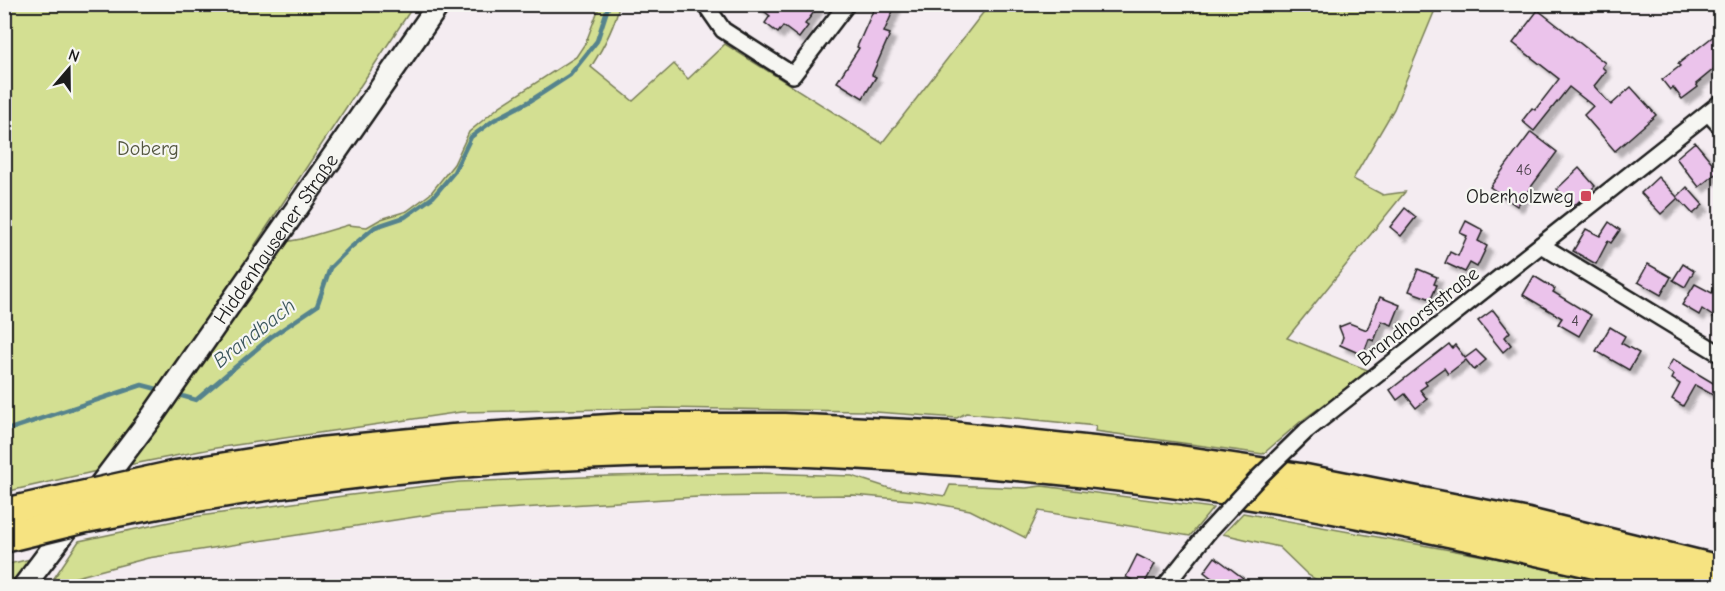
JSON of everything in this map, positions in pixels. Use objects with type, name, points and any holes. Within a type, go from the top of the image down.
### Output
[{"type":"highway","points":[[4,537],[86,518],[175,488],[342,450],[453,439],[624,428],[784,428],[950,436],[1179,460],[1300,478],[1528,524],[1720,570]]},
{"type":"highway","points":[[4,513],[175,488],[325,477],[457,462],[622,453],[782,451],[1010,466],[1178,484],[1304,504],[1522,546],[1690,586]]},
{"type":"street","name":"Hiddenhausener Straße","points":[[24,586],[153,415],[439,4]]},
{"type":"street","points":[[705,4],[723,30],[793,75],[848,4]]},
{"type":"street","name":"Brandhorststraße","points":[[1165,586],[1208,532],[1306,431],[1720,103]]},
{"type":"street","points":[[1708,113],[1720,126]]},
{"type":"street","points":[[1541,245],[1720,354]]},
{"type":"green space","name":"Doberg","points":[[4,5],[414,5],[253,248],[301,239],[348,225],[367,227],[381,219],[407,211],[430,194],[454,164],[469,132],[500,106],[576,57],[586,42],[600,5],[619,5],[612,29],[591,67],[633,101],[674,64],[688,79],[725,44],[882,143],[989,5],[1437,5],[1394,109],[1353,179],[1383,195],[1405,192],[1287,338],[1370,371],[1300,422],[1263,454],[1095,431],[1096,426],[966,413],[957,418],[862,411],[662,408],[461,412],[216,448],[5,492]]},
{"type":"green space","points":[[760,473],[852,476],[889,488],[945,496],[950,485],[1026,488],[1042,486],[1213,508],[1190,536],[1039,511],[1026,538],[970,510],[922,501],[853,495],[698,497],[441,513],[148,558],[50,584],[79,541],[193,517],[459,482]]},
{"type":"green space","points":[[1243,513],[1506,560],[1619,586],[1327,586],[1308,575],[1279,547],[1223,534]]},
{"type":"green space","points":[[35,558],[11,586],[5,586],[4,565]]},
{"type":"building","points":[[755,4],[820,4],[805,24],[808,26],[799,38],[783,26],[778,33],[765,23],[770,16]]},
{"type":"building","points":[[876,4],[896,4],[884,32],[890,34],[872,75],[876,77],[863,98],[837,82],[859,48],[857,47]]},
{"type":"building","points":[[1538,10],[1605,63],[1602,67],[1606,71],[1594,86],[1611,105],[1631,87],[1656,115],[1615,151],[1584,115],[1593,106],[1569,87],[1534,131],[1522,121],[1532,108],[1535,110],[1559,79],[1513,43]]},
{"type":"building","points":[[1720,31],[1720,64],[1696,84],[1698,87],[1682,99],[1673,87],[1670,90],[1662,80],[1680,66],[1678,64]]},
{"type":"building","points":[[1531,132],[1557,152],[1517,206],[1490,187]]},
{"type":"building","points":[[1695,142],[1719,171],[1699,187],[1676,158]]},
{"type":"building","points":[[1579,168],[1595,186],[1574,206],[1557,189]]},
{"type":"building","points":[[1658,177],[1678,198],[1661,214],[1641,193]]},
{"type":"building","points":[[1687,187],[1703,205],[1693,214],[1677,197]]},
{"type":"building","points":[[1405,208],[1416,217],[1401,236],[1390,227]]},
{"type":"building","points":[[1466,221],[1483,230],[1478,241],[1487,246],[1477,267],[1470,263],[1465,272],[1445,263],[1450,252],[1458,256],[1467,236],[1460,233]]},
{"type":"building","points":[[1609,222],[1620,230],[1611,243],[1608,241],[1596,264],[1573,251],[1586,229],[1600,236]]},
{"type":"building","points":[[1648,264],[1671,277],[1661,295],[1638,282]]},
{"type":"building","points":[[1683,264],[1694,271],[1685,287],[1673,280]]},
{"type":"building","points":[[1418,269],[1437,277],[1434,284],[1437,285],[1431,299],[1409,291]]},
{"type":"building","points":[[1534,276],[1555,289],[1553,292],[1591,315],[1579,336],[1558,324],[1562,318],[1523,295]]},
{"type":"building","points":[[1720,279],[1720,321],[1702,309],[1699,315],[1682,305],[1695,284],[1712,293]]},
{"type":"building","points":[[1380,297],[1400,305],[1392,325],[1382,321],[1374,341],[1369,339],[1363,355],[1340,345],[1343,337],[1339,327],[1349,323],[1367,330]]},
{"type":"building","points":[[1493,310],[1510,332],[1505,337],[1511,345],[1503,352],[1478,321]]},
{"type":"building","points":[[1610,327],[1625,336],[1621,343],[1639,353],[1629,370],[1596,351]]},
{"type":"building","points":[[1449,344],[1452,348],[1455,345],[1465,358],[1476,350],[1486,360],[1474,370],[1466,360],[1448,374],[1444,368],[1425,382],[1427,385],[1420,390],[1427,399],[1416,408],[1405,394],[1397,400],[1390,390]]},
{"type":"building","points":[[1673,359],[1720,387],[1720,399],[1695,385],[1683,406],[1672,399],[1680,384],[1672,379],[1674,375],[1667,370]]},
{"type":"building","points":[[1137,555],[1155,564],[1143,586],[1126,577]]},
{"type":"building","points":[[1215,557],[1243,578],[1237,586],[1222,586],[1204,572]]},
{"type":"waterway","name":"Brandbach","points":[[175,394],[196,400],[271,337],[317,306],[330,268],[375,227],[405,217],[433,197],[454,172],[471,137],[494,120],[530,101],[570,75],[597,41],[609,4]]},
{"type":"waterway","name":"Brandbach","points":[[4,431],[142,385],[161,390]]},
{"type":"place","name":"Oberholzweg","points":[[1586,196]]}]
